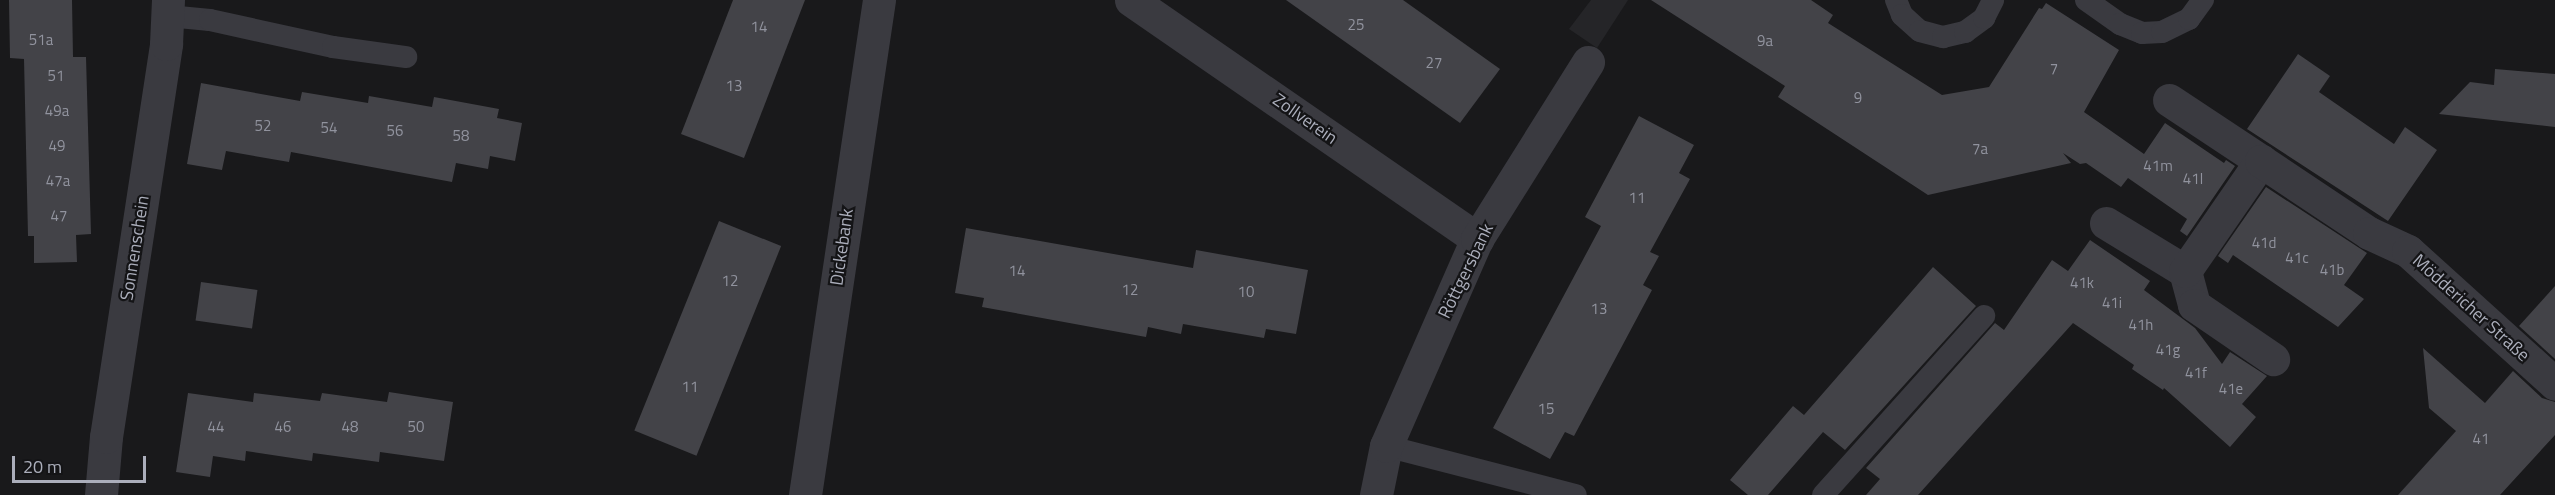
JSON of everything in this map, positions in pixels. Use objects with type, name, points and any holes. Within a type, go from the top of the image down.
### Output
[{"type":"street","name":"Dickebank","points":[[805,495],[879,0]]},
{"type":"street","name":"Zollverein","points":[[1131,0],[1478,239]]},
{"type":"street","name":"Sonnenschein","points":[[101,495],[106,437],[166,44],[168,8]]},
{"type":"street","name":"Röttgersbank","points":[[1376,495],[1386,446],[1478,239],[1588,62]]},
{"type":"street","name":"Möddericher Straße","points":[[2169,100],[2369,233],[2408,251],[2555,384]]},
{"type":"street","points":[[2185,271],[2260,161]]},
{"type":"street","points":[[2106,222],[2185,271],[2194,305],[2273,359]]},
{"type":"lane","points":[[1896,0],[1902,15],[1920,31],[1942,37],[1965,32],[1984,18],[1993,0]]},
{"type":"lane","points":[[2086,0],[2120,24],[2142,33],[2162,32],[2189,19],[2203,0]]},
{"type":"lane","points":[[168,8],[210,20],[333,47],[406,57]]},
{"type":"lane","points":[[1823,495],[1984,316]]},
{"type":"lane","points":[[1386,446],[1576,495]]},
{"type":"shaded area","points":[[1591,0],[1628,0],[1597,48],[1569,29]]},
{"type":"building","points":[[9,0],[72,0],[73,57],[86,57],[91,234],[76,235],[77,262],[34,263],[34,236],[28,236],[24,59],[10,58]]},
{"type":"building","points":[[733,0],[805,0],[744,158],[681,134]]},
{"type":"building","points":[[1286,0],[1403,0],[1500,69],[1460,123]]},
{"type":"building","points":[[1651,0],[1811,0],[1833,15],[1828,23],[1942,95],[1989,87],[2039,8],[2042,9],[2046,3],[2119,50],[2084,112],[2144,154],[2165,123],[2224,163],[2226,160],[2235,166],[2187,236],[2180,231],[2187,219],[2128,178],[2121,187],[2086,163],[2080,164],[2063,153],[2071,163],[1928,195],[1778,97],[1785,86]]},
{"type":"building","points":[[2298,54],[2330,76],[2319,92],[2394,144],[2405,127],[2437,150],[2388,221],[2247,129]]},
{"type":"building","points":[[2495,69],[2555,74],[2555,127],[2439,114],[2470,82],[2494,85]]},
{"type":"building","points":[[201,83],[300,101],[302,92],[368,103],[369,96],[432,107],[434,97],[499,109],[497,118],[522,123],[515,161],[490,156],[488,169],[456,163],[452,182],[291,152],[289,162],[226,151],[222,170],[187,164]]},
{"type":"building","points":[[1639,116],[1694,145],[1679,173],[1690,179],[1650,252],[1659,256],[1643,285],[1652,290],[1574,436],[1565,432],[1550,459],[1493,428],[1601,226],[1585,217]]},
{"type":"building","points":[[2266,187],[2367,253],[2344,285],[2364,299],[2338,327],[2233,255],[2228,263],[2218,256]]},
{"type":"building","points":[[719,221],[781,246],[696,456],[634,431]]},
{"type":"building","points":[[966,228],[1193,268],[1196,250],[1308,270],[1296,334],[1266,329],[1264,338],[1183,324],[1181,334],[1148,327],[1146,337],[982,307],[984,298],[955,293]]},
{"type":"building","points":[[2090,240],[2150,281],[2144,290],[2195,328],[2222,364],[2230,352],[2267,376],[2242,404],[2256,417],[2230,447],[2164,388],[2163,390],[2132,369],[2134,365],[2073,323],[1918,495],[1866,495],[1880,479],[1866,468],[1995,323],[2004,330],[2052,260],[2068,271]]},
{"type":"building","points":[[1933,267],[1976,306],[1845,450],[1823,432],[1768,495],[1748,495],[1730,480],[1793,406],[1804,415]]},
{"type":"building","points":[[201,282],[257,290],[252,329],[196,321]]},
{"type":"building","points":[[2555,286],[2555,359],[2519,326]]},
{"type":"building","points":[[2423,348],[2485,403],[2513,371],[2542,398],[2555,402],[2555,435],[2500,495],[2398,495],[2456,431],[2429,408]]},
{"type":"building","points":[[389,392],[453,402],[444,461],[380,452],[379,462],[313,453],[312,461],[246,451],[245,461],[213,456],[210,477],[176,472],[188,393],[253,402],[254,393],[320,401],[322,393],[387,402]]}]
